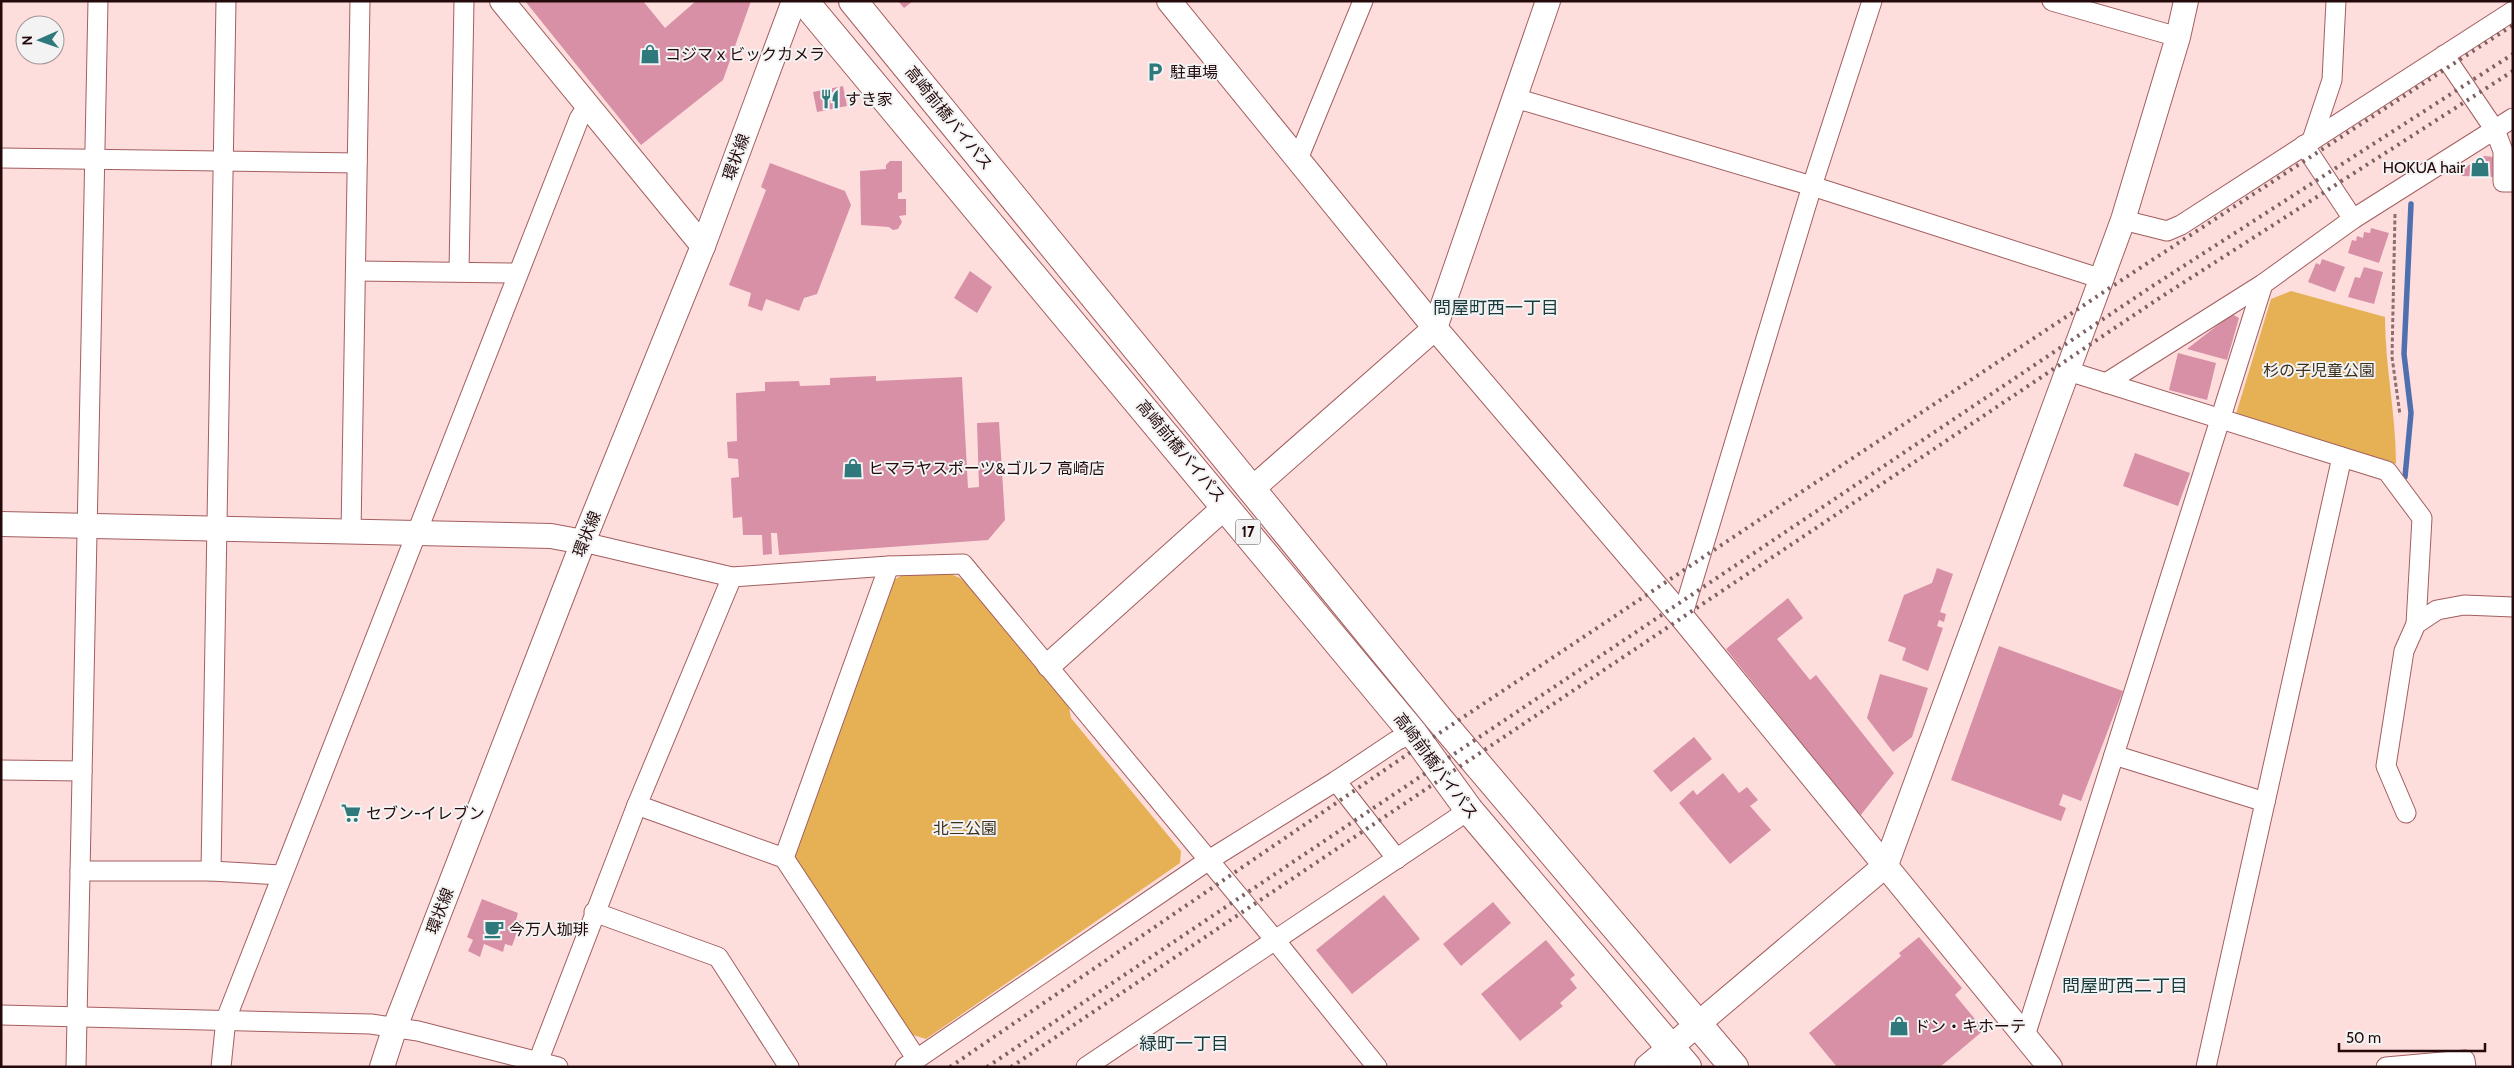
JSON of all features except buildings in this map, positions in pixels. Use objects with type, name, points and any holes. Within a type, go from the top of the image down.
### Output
[{"type":"highway","name":"高崎前橋バイパス","points":[[804,1],[1413,733],[1469,810],[1679,1057]]},
{"type":"highway","name":"高崎前橋バイパス","points":[[853,1],[1439,719],[1734,1067]]},
{"type":"street","points":[[76,1067],[98,1]]},
{"type":"street","points":[[211,871],[215,549],[218,529],[226,1]]},
{"type":"street","points":[[351,532],[360,1]]},
{"type":"street","points":[[459,271],[464,1]]},
{"type":"street","points":[[502,1],[703,246]]},
{"type":"street","name":"環状線","points":[[382,1067],[395,1027],[583,542],[703,246],[794,1]]},
{"type":"street","points":[[1168,1],[1435,328],[1682,617],[2050,1067]]},
{"type":"street","points":[[1298,158],[1363,1]]},
{"type":"street","points":[[1252,489],[1435,328],[1548,1]]},
{"type":"street","points":[[1682,617],[1812,186],[1872,1]]},
{"type":"street","points":[[2052,1],[2178,37]]},
{"type":"street","points":[[1646,1067],[1679,1057],[1699,1024],[1886,865],[2123,220],[2178,37],[2186,1]]},
{"type":"street","points":[[2308,142],[2332,80],[2336,1]]},
{"type":"street","points":[[2123,220],[2167,231],[2513,11]]},
{"type":"street","points":[[2444,55],[2495,130],[2503,151],[2503,182],[2513,182]]},
{"type":"street","points":[[1515,98],[1812,186],[2102,279]]},
{"type":"street","points":[[221,1067],[226,1019],[517,273],[579,119],[588,105]]},
{"type":"street","points":[[2106,383],[2263,284],[2353,219],[2396,194],[2513,118]]},
{"type":"street","points":[[2308,142],[2353,219]]},
{"type":"street","points":[[1,158],[357,162]]},
{"type":"street","points":[[356,271],[517,273]]},
{"type":"street","points":[[2025,1036],[2263,284]]},
{"type":"street","points":[[2068,371],[2387,471],[2422,518],[2416,624],[2404,651],[2386,766],[2406,813]]},
{"type":"street","points":[[2206,1067],[2342,457]]},
{"type":"street","points":[[1049,665],[1226,506]]},
{"type":"street","points":[[1,524],[551,536],[732,577],[888,566],[963,564],[1276,940],[1377,1067]]},
{"type":"street","points":[[784,858],[888,566]]},
{"type":"street","points":[[537,1064],[594,912],[732,577]]},
{"type":"street","points":[[2416,624],[2437,610],[2464,605],[2513,607]]},
{"type":"street","points":[[637,805],[784,858],[911,1063],[1208,860],[1336,781],[1396,741],[1413,733]]},
{"type":"street","points":[[2114,755],[2265,802]]},
{"type":"street","points":[[1,770],[82,770]]},
{"type":"street","points":[[1336,781],[1397,858]]},
{"type":"street","points":[[1087,1067],[1469,810]]},
{"type":"street","points":[[80,872],[211,871],[281,875]]},
{"type":"street","points":[[594,912],[718,957],[789,1067]]},
{"type":"street","points":[[1,1015],[371,1024],[395,1027],[537,1064],[558,1067]]},
{"type":"street","points":[[2386,1067],[2465,1060],[2466,1067]]},
{"type":"path","points":[[2396,194],[2392,357],[2400,415]]},
{"type":"green space","name":"杉の子児童公園","points":[[2291,291],[2385,317],[2396,464],[2236,414],[2271,299]]},
{"type":"green space","name":"北三公園","points":[[946,572],[960,578],[973,589],[1069,707],[1071,718],[1181,851],[1180,863],[926,1039],[913,1035],[797,865],[795,851],[894,580],[904,574]]},
{"type":"waterway","points":[[2405,477],[2411,413],[2404,354],[2411,204]]},
{"type":"railway","points":[[950,1067],[1405,756],[2143,266],[2513,25]]},
{"type":"railway","points":[[987,1067],[2151,287],[2513,54]]},
{"type":"railway","points":[[1011,1067],[2161,297],[2513,71]]},
{"type":"place","name":"コジマｘビックカメラ","points":[[650,54]]},
{"type":"place","name":"駐車場","points":[[1155,72]]},
{"type":"place","name":"すき家","points":[[830,99]]},
{"type":"place","name":"HOKUA hair","points":[[2480,167]]},
{"type":"place","name":"ヒマラヤスポーツ&ゴルフ 高崎店","points":[[853,468]]},
{"type":"place","name":"セブン-イレブン","points":[[351,813]]},
{"type":"place","name":"今万人珈琲","points":[[494,929]]},
{"type":"place","name":"ドン・キホーテ","points":[[1899,1026]]},
{"type":"district","name":"問屋町西一丁目","points":[[1496,308]]},
{"type":"district","name":"問屋町西二丁目","points":[[2125,986]]},
{"type":"district","name":"緑町一丁目","points":[[1184,1044]]}]
